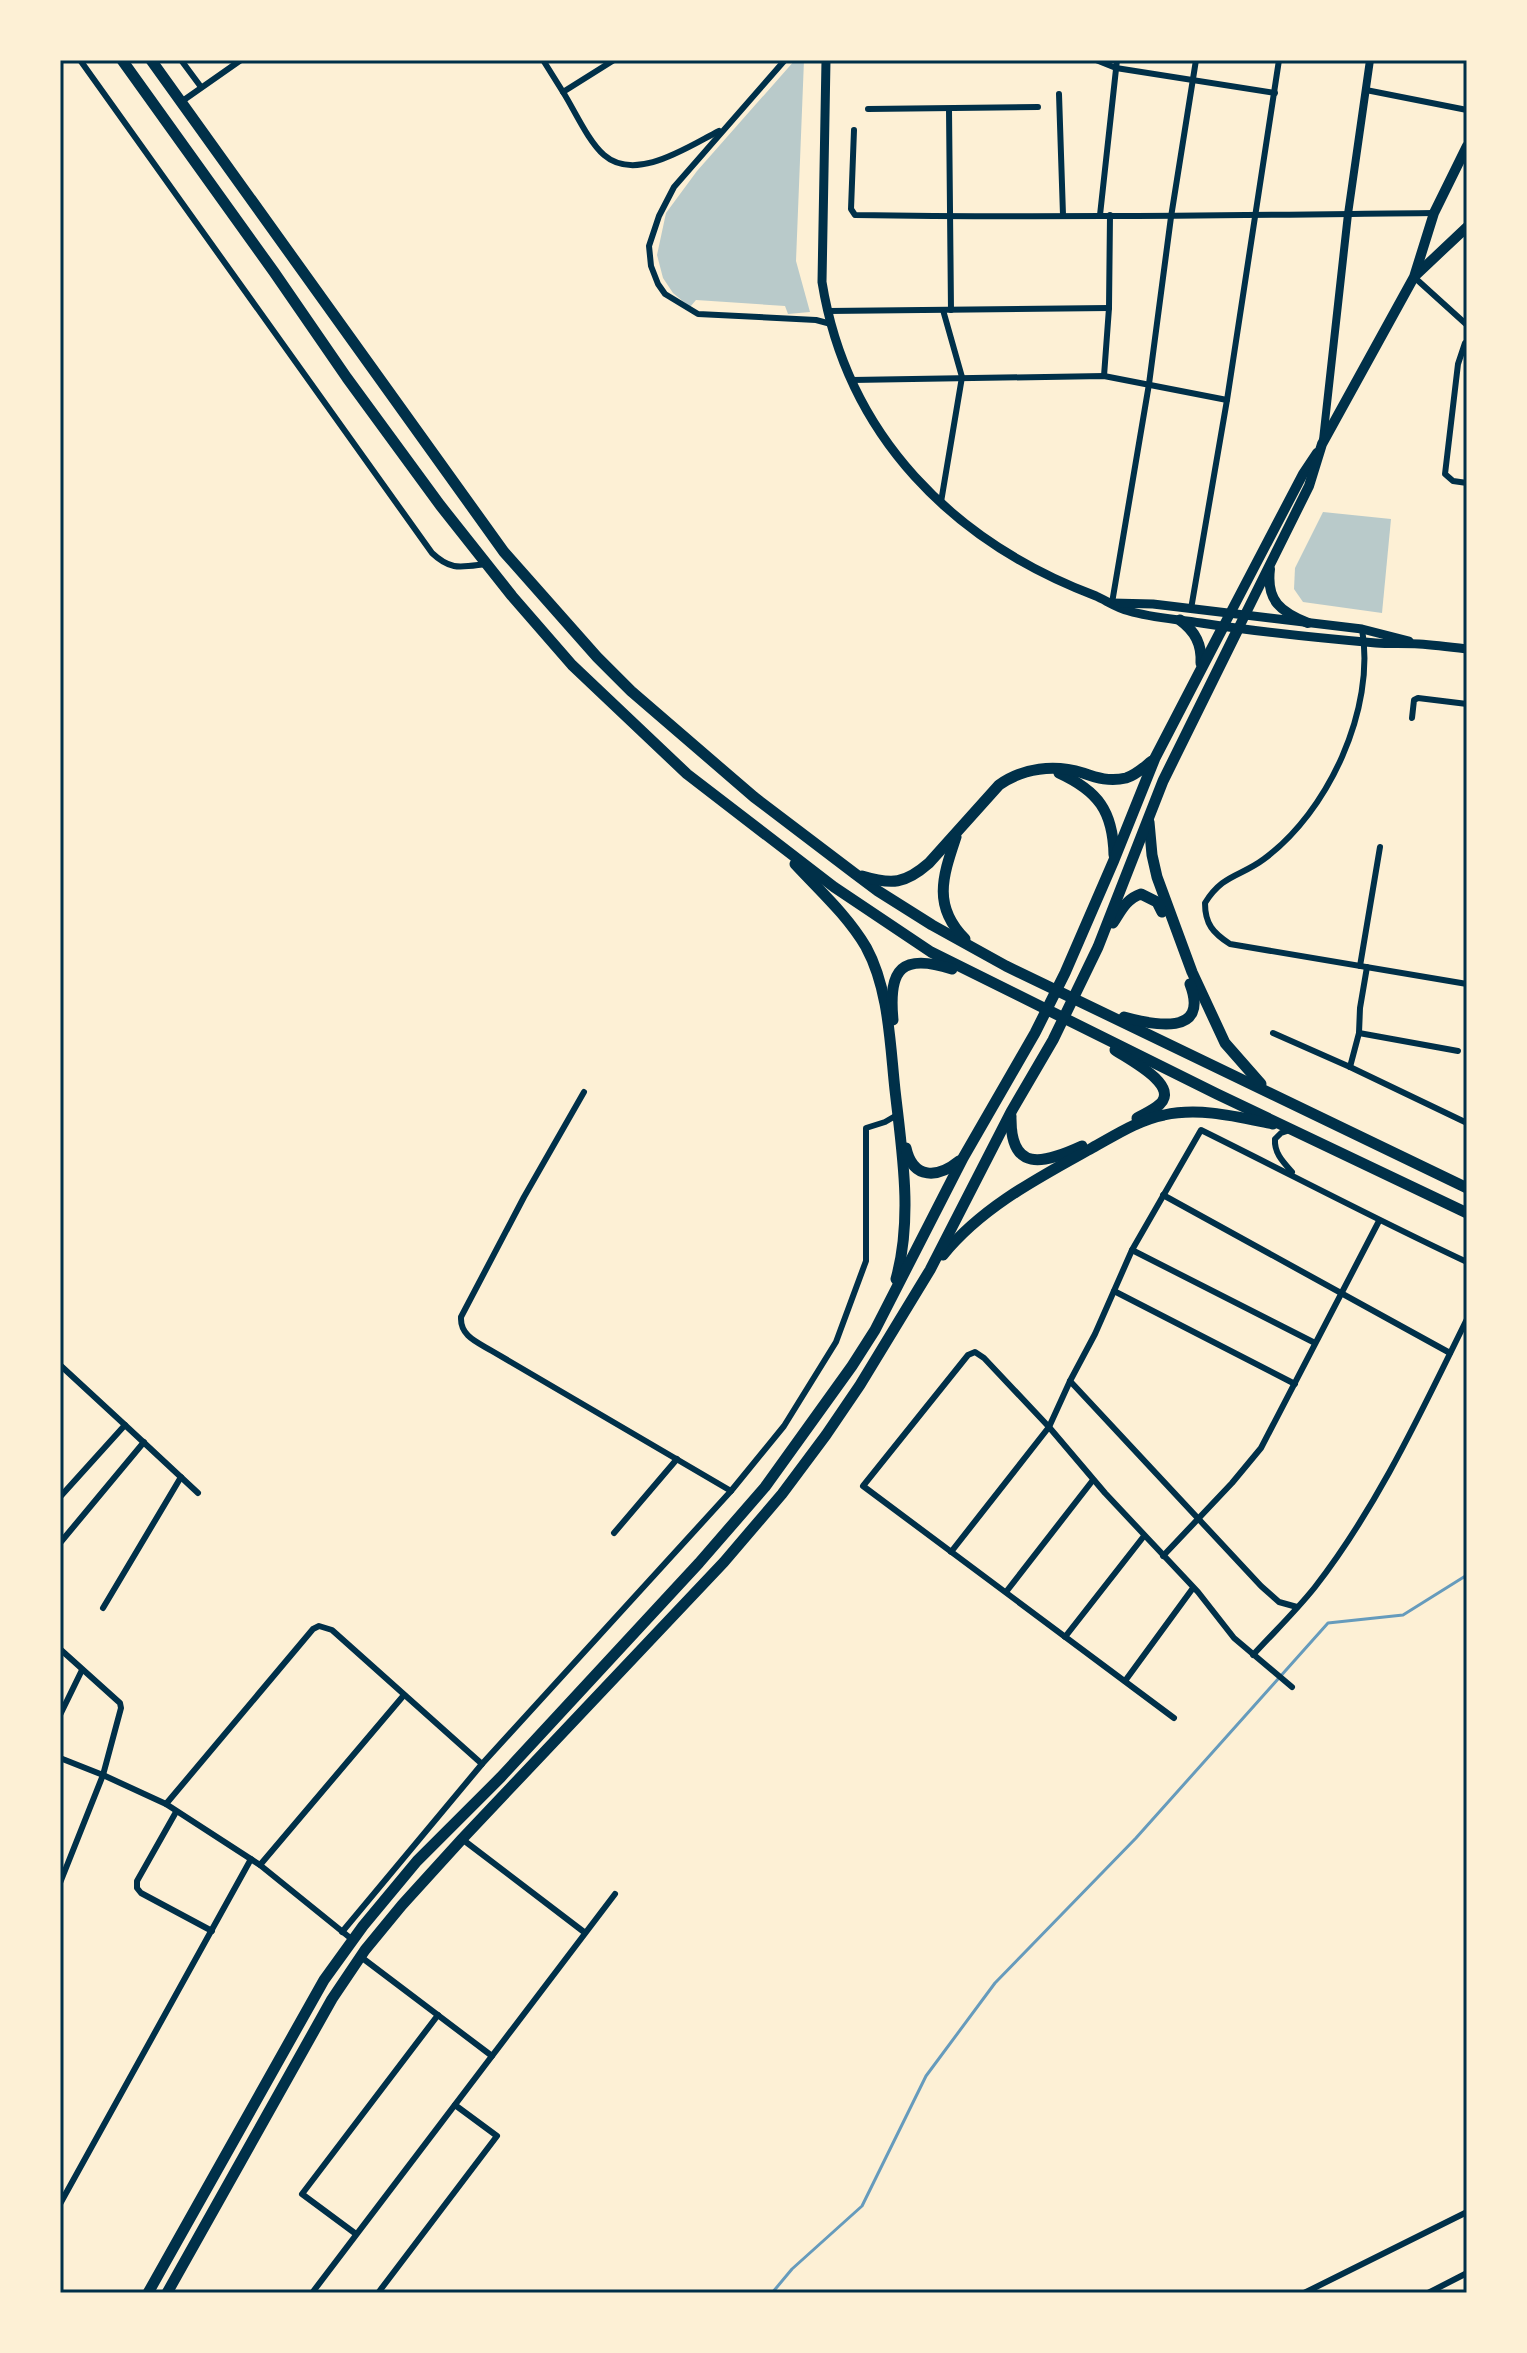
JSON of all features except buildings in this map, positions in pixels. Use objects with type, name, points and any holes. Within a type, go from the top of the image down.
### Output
[{"type":"highway","points":[[122,60],[347,378],[487,564],[572,665],[687,774],[834,887],[931,952],[1217,1094],[1467,1213]]},
{"type":"highway","points":[[151,60],[504,552],[631,691],[754,797],[854,873],[932,925],[977,950],[1467,1188]]},
{"type":"highway","points":[[1180,620],[1198,641],[1200,670]]},
{"type":"highway","points":[[148,2293],[324,1980],[417,1861],[501,1777],[765,1487],[852,1366],[890,1302],[963,1158],[1035,1033],[1065,973],[1155,758],[1223,627]]},
{"type":"highway","points":[[1098,947],[1148,815],[1238,629]]},
{"type":"highway","points":[[854,873],[881,882],[906,880],[929,863],[999,785],[1012,776],[1028,770],[1051,769],[1114,780],[1135,774],[1155,758]]},
{"type":"highway","points":[[1051,769],[1078,782],[1101,804],[1111,824],[1114,860]]},
{"type":"highway","points":[[1148,815],[1152,855],[1165,905],[1209,1012],[1225,1043],[1270,1093]]},
{"type":"highway","points":[[958,831],[944,875],[943,892],[951,923],[977,950]]},
{"type":"highway","points":[[776,843],[832,901],[855,930],[873,963],[890,1038],[905,1205],[902,1256],[890,1302]]},
{"type":"highway","points":[[167,2293],[332,1999],[361,1957],[402,1905],[462,1839],[724,1562],[782,1494],[826,1435],[930,1270],[1011,1112],[1053,1040],[1098,947],[1125,903],[1141,894],[1149,897],[1157,902],[1193,994],[1193,1012],[1185,1020],[1168,1026],[1149,1024],[1097,1009]]},
{"type":"highway","points":[[963,1158],[938,1173],[922,1172],[910,1161],[894,1026],[893,986],[900,970],[921,962],[993,982]]},
{"type":"highway","points":[[1011,1112],[1010,1131],[1016,1149],[1031,1159],[1044,1160],[1056,1158],[1097,1139],[1160,1104],[1164,1096],[1161,1082],[1082,1027]]},
{"type":"highway","points":[[930,1270],[959,1236],[1001,1202],[1043,1175],[1138,1124],[1162,1115],[1209,1112],[1293,1128]]},
{"type":"main road","points":[[826,60],[822,282],[827,311],[852,380],[883,436],[941,505],[1020,562],[1056,581],[1129,611],[1238,629],[1467,649]]},
{"type":"main road","points":[[1223,627],[1303,474],[1414,277],[1434,213],[1467,146]]},
{"type":"main road","points":[[1414,277],[1467,227]]},
{"type":"main road","points":[[1238,629],[1309,486],[1322,444]]},
{"type":"main road","points":[[1271,561],[1269,577],[1276,602],[1283,611],[1308,623]]},
{"type":"main road","points":[[1112,603],[1130,602],[1362,629],[1416,643]]},
{"type":"street","points":[[80,60],[432,553],[444,564],[457,567],[487,564]]},
{"type":"street","points":[[181,60],[201,87]]},
{"type":"street","points":[[181,102],[241,60]]},
{"type":"street","points":[[543,60],[603,154],[617,164],[656,162],[723,129]]},
{"type":"street","points":[[563,92],[614,60]]},
{"type":"street","points":[[785,60],[674,187],[659,216],[649,246],[651,266],[665,294],[698,314],[816,320],[831,324]]},
{"type":"street","points":[[1096,60],[1275,93]]},
{"type":"street","points":[[1112,603],[1149,384],[1196,60]]},
{"type":"street","points":[[1191,609],[1227,400],[1279,60]]},
{"type":"street","points":[[1322,444],[1348,214],[1370,60]]},
{"type":"street","points":[[1100,215],[1117,64]]},
{"type":"street","points":[[1366,90],[1467,110]]},
{"type":"street","points":[[1059,94],[1063,215]]},
{"type":"street","points":[[868,109],[1038,107]]},
{"type":"street","points":[[941,505],[962,377],[947,310],[949,109]]},
{"type":"street","points":[[854,130],[851,209],[855,215],[1171,217],[1434,213]]},
{"type":"street","points":[[1104,376],[1109,308],[1110,215]]},
{"type":"street","points":[[1414,277],[1467,325]]},
{"type":"street","points":[[827,311],[1109,308]]},
{"type":"street","points":[[1466,342],[1458,364],[1445,474],[1453,481],[1467,483]]},
{"type":"street","points":[[852,380],[1104,376],[1227,400]]},
{"type":"street","points":[[1362,629],[1362,684],[1354,727],[1342,759],[1320,797],[1293,832],[1264,860],[1217,885],[1205,903],[1208,923],[1216,935],[1230,944],[1467,984]]},
{"type":"street","points":[[1412,718],[1414,700],[1418,698],[1467,704]]},
{"type":"street","points":[[1350,1067],[1359,1033],[1363,966],[1380,847]]},
{"type":"street","points":[[1273,1033],[1467,1123]]},
{"type":"street","points":[[1359,1033],[1458,1051]]},
{"type":"street","points":[[584,1092],[524,1197],[461,1317],[460,1327],[465,1334],[492,1351],[731,1491]]},
{"type":"street","points":[[342,1932],[482,1764],[731,1491],[784,1426],[836,1342],[866,1261],[866,1128],[898,1114]]},
{"type":"street","points":[[1293,1128],[1281,1133],[1275,1144],[1279,1158],[1296,1177]]},
{"type":"street","points":[[951,1552],[1049,1427],[1132,1250],[1201,1130],[1467,1262]]},
{"type":"street","points":[[1163,1195],[1450,1353]]},
{"type":"street","points":[[1163,1556],[1254,1458],[1275,1424],[1379,1221]]},
{"type":"street","points":[[1132,1250],[1315,1343]]},
{"type":"street","points":[[1114,1291],[1295,1384]]},
{"type":"street","points":[[1253,1655],[1315,1586],[1361,1521],[1422,1410],[1467,1319]]},
{"type":"street","points":[[1174,1718],[863,1486],[968,1355],[975,1352],[984,1358],[1193,1588],[1234,1638],[1292,1687]]},
{"type":"street","points":[[62,1370],[198,1493]]},
{"type":"street","points":[[1070,1381],[1261,1586],[1279,1602],[1297,1607]]},
{"type":"street","points":[[60,1497],[125,1425]]},
{"type":"street","points":[[60,1543],[144,1442]]},
{"type":"street","points":[[614,1533],[677,1459]]},
{"type":"street","points":[[103,1608],[181,1477]]},
{"type":"street","points":[[1006,1592],[1093,1480]]},
{"type":"street","points":[[1065,1637],[1144,1536]]},
{"type":"street","points":[[1125,1681],[1193,1588]]},
{"type":"street","points":[[166,1804],[313,1629],[319,1626],[332,1630],[482,1764]]},
{"type":"street","points":[[60,1649],[120,1703],[121,1708],[103,1775],[60,1883]]},
{"type":"street","points":[[60,1715],[82,1670]]},
{"type":"street","points":[[260,1865],[404,1695]]},
{"type":"street","points":[[60,1758],[166,1804],[260,1865],[354,1941]]},
{"type":"street","points":[[176,1812],[137,1881],[137,1888],[212,1931]]},
{"type":"street","points":[[462,1839],[584,1932]]},
{"type":"street","points":[[60,2204],[251,1859]]},
{"type":"street","points":[[312,2293],[615,1894]]},
{"type":"street","points":[[361,1957],[492,2056]]},
{"type":"street","points":[[356,2234],[302,2194],[438,2015]]},
{"type":"street","points":[[378,2293],[497,2136],[455,2105]]},
{"type":"street","points":[[1304,2293],[1467,2212]]},
{"type":"street","points":[[1428,2293],[1467,2273]]},
{"type":"street","points":[[1445,2285],[1447,2293]]},
{"type":"shaded area","points":[[795,60],[804,60],[796,261],[810,312],[788,314],[785,306],[696,300],[690,307],[673,293],[663,278],[657,255],[666,213],[697,171]]},
{"type":"shaded area","points":[[1323,512],[1391,519],[1382,613],[1303,602],[1294,589],[1295,568]]},
{"type":"waterway","points":[[772,2293],[792,2269],[862,2206],[926,2076],[995,1983],[1136,1838],[1328,1623],[1403,1615],[1467,1575]]}]
